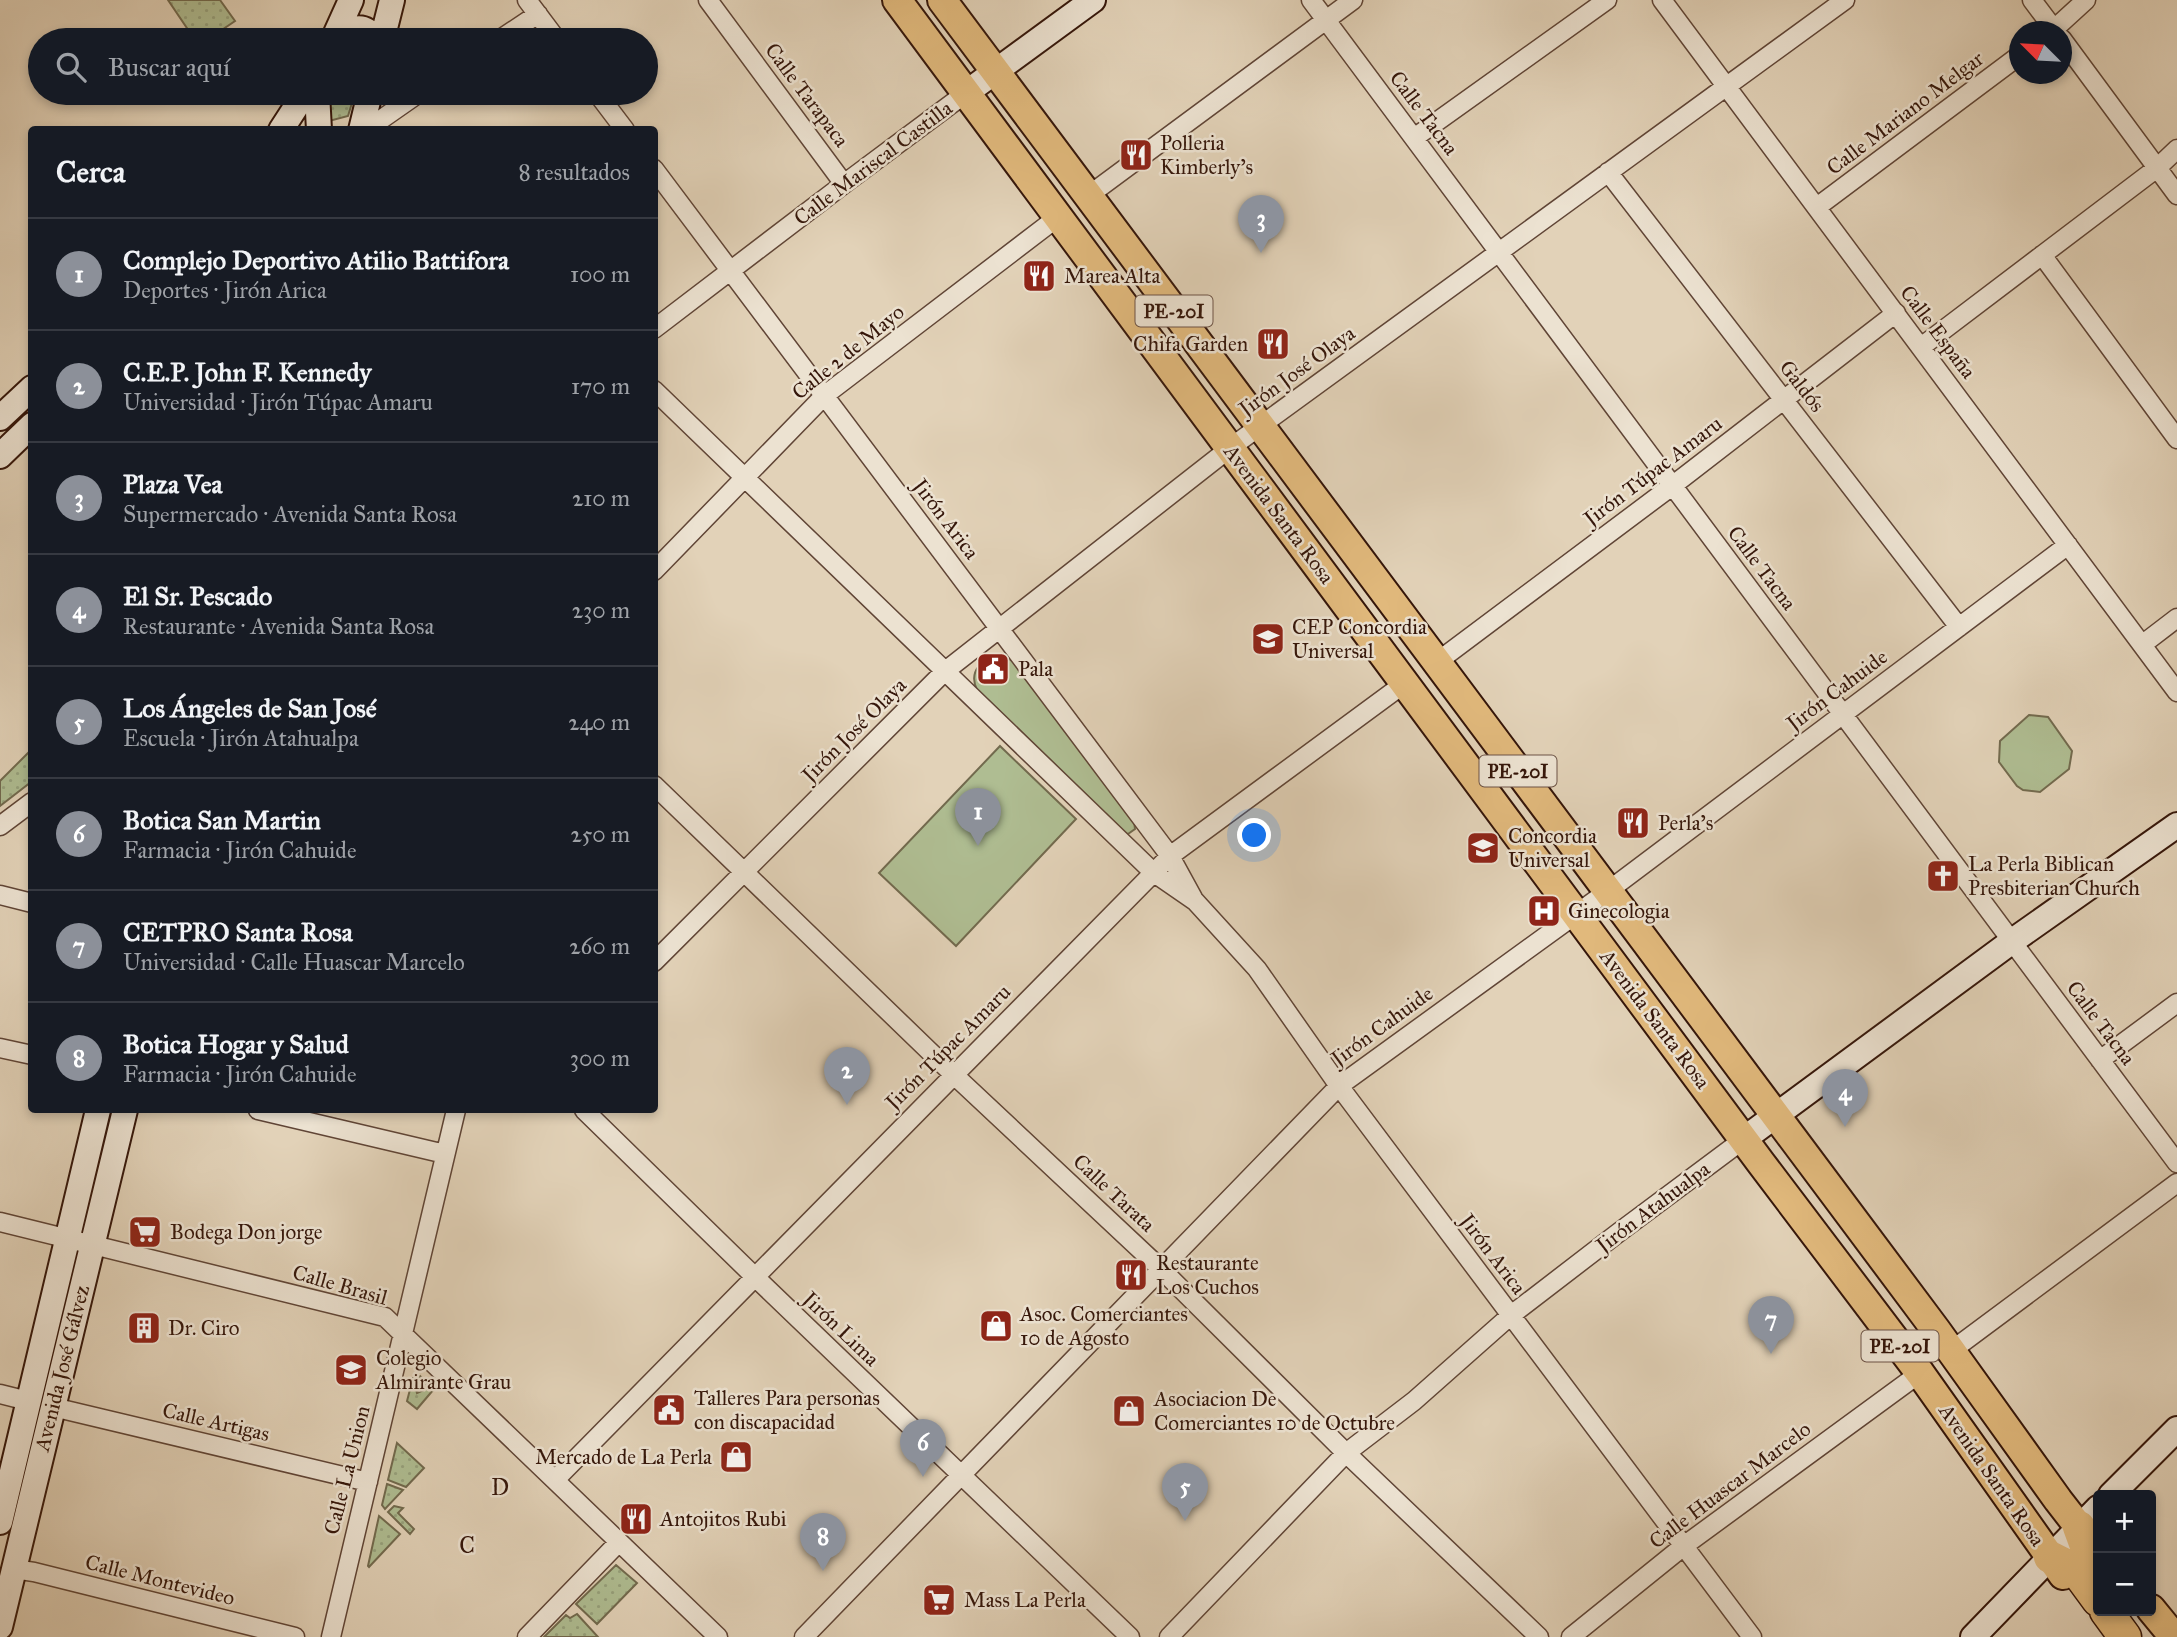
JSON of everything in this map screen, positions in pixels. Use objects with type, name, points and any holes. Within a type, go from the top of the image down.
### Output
[{"type":"highway","points":[[2092,1526],[2090,1557],[2093,1561]]},
{"type":"highway","points":[[2050,1557],[2076,1570],[2093,1593]]},
{"type":"highway","points":[[2110,1616],[2125,1637]]},
{"type":"highway","points":[[2133,1616],[2148,1637]]},
{"type":"main road","points":[[338,28],[351,0]]},
{"type":"main road","points":[[385,28],[392,0]]},
{"type":"main road","name":"Avenida Santa Rosa","points":[[897,0],[1920,1373],[2108,1637]]},
{"type":"main road","name":"Avenida Santa Rosa","points":[[942,0],[1951,1351],[2092,1526]]},
{"type":"main road","name":"Calle Mariscal Castilla","points":[[966,93],[1093,0]]},
{"type":"main road","points":[[284,126],[297,105]]},
{"type":"main road","points":[[318,105],[319,126]]},
{"type":"main road","points":[[364,126],[368,105]]},
{"type":"main road","points":[[0,418],[28,392]]},
{"type":"main road","points":[[0,456],[28,429]]},
{"type":"main road","name":"Jirón Atahualpa","points":[[1744,1139],[2011,942],[2177,825]]},
{"type":"main road","name":"Avenida José Gálvez","points":[[0,1522],[97,1113]]},
{"type":"main road","name":"Avenida José Gálvez","points":[[0,1627],[123,1113]]},
{"type":"main road","points":[[2116,1490],[2177,1429]]},
{"type":"main road","points":[[1973,1637],[2050,1557],[2092,1526]]},
{"type":"main road","points":[[2156,1615],[2174,1637]]},
{"type":"street","name":"Calle Tarapaca","points":[[708,0],[844,184]]},
{"type":"street","name":"Calle Tacna","points":[[1311,0],[2177,1163]]},
{"type":"street","points":[[1088,196],[1353,0]]},
{"type":"street","points":[[1414,138],[1607,0]]},
{"type":"street","name":"Calle España","points":[[1662,0],[2177,692]]},
{"type":"street","name":"Jirón José Olaya","points":[[658,957],[944,672],[1230,448],[1845,0]]},
{"type":"street","points":[[2032,0],[2047,21]]},
{"type":"street","points":[[2067,21],[2085,0]]},
{"type":"street","points":[[511,28],[532,7],[548,28]]},
{"type":"street","points":[[2072,54],[2177,195]]},
{"type":"street","name":"Calle Mariano Melgar","points":[[1817,208],[2009,63]]},
{"type":"street","name":"Calle Mariscal Castilla","points":[[658,326],[966,93]]},
{"type":"street","points":[[369,126],[401,105]]},
{"type":"street","points":[[606,105],[622,126]]},
{"type":"street","points":[[1921,347],[2177,149]]},
{"type":"street","name":"Galdós","points":[[1608,172],[1959,627]]},
{"type":"street","name":"Jirón Arica","points":[[658,174],[1170,856],[1195,901]]},
{"type":"street","name":"Calle 2 de Mayo","points":[[658,567],[825,395],[1058,217]]},
{"type":"street","points":[[2042,254],[2177,439]]},
{"type":"street","name":"Jirón Túpac Amaru","points":[[1437,662],[1896,313]]},
{"type":"street","name":"Jirón Arica","points":[[658,394],[1153,872],[1195,901],[1257,969],[1339,1086],[1752,1637]]},
{"type":"street","name":"Jirón Cahuide","points":[[804,1637],[1339,1086],[1608,891],[2067,545]]},
{"type":"street","points":[[2143,644],[2177,618]]},
{"type":"street","name":"Jirón Túpac Amaru","points":[[555,1480],[1170,856],[1405,683]]},
{"type":"street","name":"Calle Tarata","points":[[658,789],[953,1074],[1160,1268],[1346,1453],[1539,1637]]},
{"type":"street","points":[[0,826],[28,805]]},
{"type":"street","points":[[0,895],[28,902]]},
{"type":"street","points":[[2100,1060],[2177,1003]]},
{"type":"street","points":[[0,1048],[28,1054]]},
{"type":"street","points":[[271,1113],[445,1154]]},
{"type":"street","name":"Calle La Union","points":[[331,1637],[455,1113]]},
{"type":"street","name":"Jirón Lima","points":[[587,1113],[1130,1637]]},
{"type":"street","name":"Jirón Atahualpa","points":[[1169,1637],[1346,1453],[1414,1401],[1510,1316],[1744,1139]]},
{"type":"street","points":[[1951,1351],[2177,1183]]},
{"type":"street","name":"Calle Brasil","points":[[0,1222],[385,1317],[718,1637]]},
{"type":"street","name":"Calle Huascar Marcelo","points":[[1571,1637],[1685,1545],[1920,1373]]},
{"type":"street","points":[[0,1394],[28,1401]]},
{"type":"street","name":"Calle Artigas","points":[[53,1407],[368,1482]]},
{"type":"street","points":[[527,1637],[619,1542]]},
{"type":"street","name":"Calle Montevideo","points":[[14,1569],[295,1637]]},
{"type":"green space","points":[[168,0],[220,0],[235,21],[225,28],[187,28]]},
{"type":"green space","points":[[329,105],[351,105],[348,116],[329,121]]},
{"type":"green space","points":[[1000,655],[1013,661],[1134,821],[1135,829],[1128,834],[1124,833],[977,690],[974,677],[978,666]]},
{"type":"green space","points":[[2029,715],[2048,717],[2072,751],[2069,769],[2040,792],[2023,790],[2017,786],[1999,762],[2000,741]]},
{"type":"green space","points":[[1000,746],[1076,819],[956,946],[879,873]]},
{"type":"green space","points":[[28,753],[28,784],[0,806],[0,781]]},
{"type":"green space","points":[[420,1376],[434,1389],[417,1409],[407,1401],[413,1378],[417,1384],[417,1393],[426,1389],[423,1382],[420,1383]]},
{"type":"green space","points":[[397,1443],[424,1468],[406,1487],[388,1480]]},
{"type":"green space","points":[[387,1484],[403,1490],[385,1509],[382,1505]]},
{"type":"green space","points":[[394,1506],[403,1508],[398,1513],[414,1529],[410,1534],[388,1512]]},
{"type":"green space","points":[[379,1516],[400,1534],[369,1567],[368,1566]]},
{"type":"green space","points":[[616,1565],[637,1583],[597,1624],[576,1604]]},
{"type":"green space","points":[[577,1614],[598,1637],[544,1637],[566,1615],[570,1618]]},
{"type":"place","name":"Polleria Kimberly's","points":[[1136,155]]},
{"type":"place","name":"Plaza Vea","points":[[1261,253]]},
{"type":"place","name":"Marea Alta","points":[[1039,276]]},
{"type":"place","name":"Chifa Garden","points":[[1273,344]]},
{"type":"place","name":"CEP Concordia Universal","points":[[1268,639]]},
{"type":"place","name":"Pala","points":[[993,669]]},
{"type":"place","name":"Perla's","points":[[1633,823]]},
{"type":"place","name":"Complejo Deportivo Atilio Battifora","points":[[978,846]]},
{"type":"place","name":"Concordia Universal","points":[[1483,848]]},
{"type":"place","name":"La Perla Biblican Presbiterian Church","points":[[1943,876]]},
{"type":"place","name":"Ginecologia","points":[[1544,911]]},
{"type":"place","name":"C.E.P. John F. Kennedy","points":[[847,1105]]},
{"type":"place","name":"El Sr. Pescado","points":[[1845,1127]]},
{"type":"place","name":"Bodega Don jorge","points":[[145,1232]]},
{"type":"place","name":"Restaurante Los Cuchos","points":[[1131,1275]]},
{"type":"place","name":"Asoc. Comerciantes 10 de Agosto","points":[[996,1326]]},
{"type":"place","name":"Dr. Ciro","points":[[144,1328]]},
{"type":"place","name":"CETPRO Santa Rosa","points":[[1771,1354]]},
{"type":"place","name":"Colegio Almirante Grau","points":[[351,1370]]},
{"type":"place","name":"Talleres Para personas con discapacidad","points":[[669,1410]]},
{"type":"place","name":"Asociacion De Comerciantes 10 de Octubre","points":[[1129,1411]]},
{"type":"place","name":"Mercado de La Perla","points":[[736,1457]]},
{"type":"place","name":"Botica San Martin","points":[[923,1477]]},
{"type":"place","name":"Antojitos Rubi","points":[[636,1519]]},
{"type":"place","name":"Los Ángeles de San José","points":[[1185,1521]]},
{"type":"place","name":"Botica Hogar y Salud","points":[[823,1571]]},
{"type":"place","name":"Mass La Perla","points":[[939,1600]]},
{"type":"district","name":"D","points":[[501,1487]]},
{"type":"district","name":"C","points":[[468,1545]]}]
